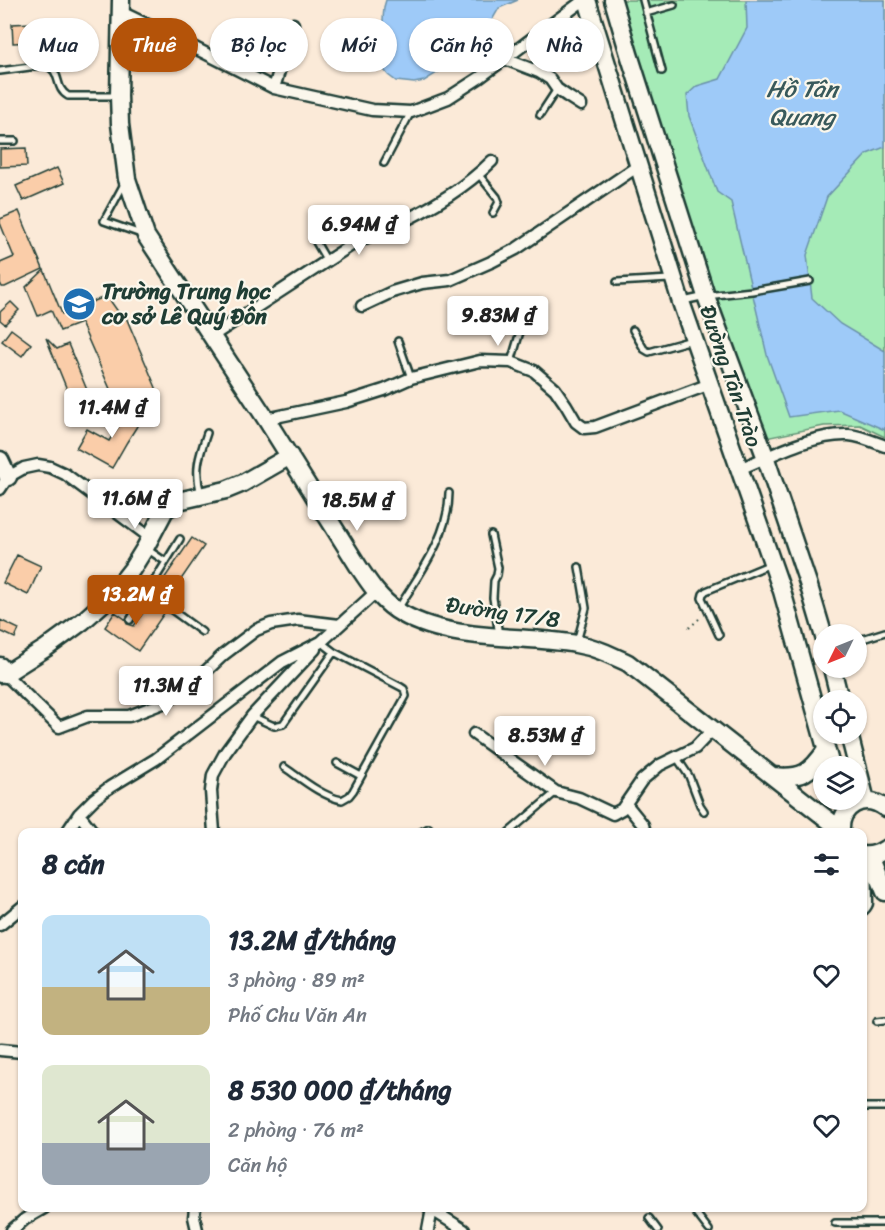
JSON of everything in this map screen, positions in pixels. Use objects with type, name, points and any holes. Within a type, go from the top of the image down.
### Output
[{"type":"main road","name":"Đường Tân Trào","points":[[585,0],[681,302],[782,591],[828,756]]},
{"type":"main road","name":"Đường Tân Trào","points":[[613,0],[706,296],[766,458],[820,624]]},
{"type":"main road","name":"Đường 17/8","points":[[121,6],[120,124],[127,179],[146,236],[266,418],[376,592],[397,610],[446,630],[576,644],[605,652],[628,663],[773,776],[842,819]]},
{"type":"main road","points":[[2,672],[46,648],[83,621],[110,597],[132,569],[165,510],[178,501],[226,490],[243,483],[290,456]]},
{"type":"main road","points":[[0,460],[4,483]]},
{"type":"main road","points":[[773,776],[788,778],[801,776],[813,766]]},
{"type":"main road","points":[[867,801],[875,802],[885,808]]},
{"type":"main road","points":[[875,852],[885,892]]},
{"type":"main road","points":[[867,889],[875,852]]},
{"type":"street","points":[[514,52],[585,0]]},
{"type":"street","points":[[121,6],[183,42],[274,88],[372,110],[411,112],[448,98],[487,72]]},
{"type":"street","points":[[514,62],[539,72],[550,79],[557,89],[581,105]]},
{"type":"street","points":[[274,88],[279,72]]},
{"type":"street","points":[[212,336],[353,244],[409,218],[478,175],[492,161]]},
{"type":"street","points":[[362,306],[393,292],[422,283],[450,280],[484,266],[516,249],[638,166]]},
{"type":"street","points":[[266,418],[346,402],[384,390],[411,378],[480,360],[511,362],[534,371],[555,389],[576,422],[584,428],[595,427],[710,384]]},
{"type":"street","points":[[739,469],[808,441],[832,436],[851,435],[885,446]]},
{"type":"street","points":[[4,483],[24,468],[38,465],[51,467],[65,474],[148,543]]},
{"type":"street","points":[[214,828],[211,791],[213,776],[225,753],[252,716],[321,642],[376,592]]},
{"type":"street","points":[[2,672],[59,727],[88,716],[129,716],[163,703],[185,691],[223,655],[256,630],[270,624],[298,620],[339,626]]},
{"type":"street","points":[[70,828],[79,814],[110,786],[156,759],[282,662],[321,642]]},
{"type":"street","points":[[474,734],[556,792],[579,798],[613,814],[622,809],[642,780],[660,765],[695,748],[712,730]]},
{"type":"street","points":[[626,804],[644,828]]},
{"type":"street","points":[[79,814],[90,828]]},
{"type":"street","points":[[0,925],[18,910]]},
{"type":"street","points":[[0,1050],[18,1052]]},
{"type":"street","points":[[12,1230],[37,1212]]},
{"type":"street","points":[[195,1212],[197,1230]]},
{"type":"street","points":[[428,1230],[430,1212]]},
{"type":"street","points":[[437,1212],[464,1230]]},
{"type":"lane","points":[[643,0],[662,72]]},
{"type":"lane","points":[[646,13],[674,5]]},
{"type":"lane","points":[[0,71],[45,65],[56,73],[59,87],[68,96],[119,96]]},
{"type":"lane","points":[[540,115],[557,89]]},
{"type":"lane","points":[[384,163],[411,112]]},
{"type":"lane","points":[[0,141],[15,141]]},
{"type":"lane","points":[[478,175],[499,202],[493,213]]},
{"type":"lane","points":[[127,179],[105,221],[146,236]]},
{"type":"lane","points":[[313,237],[327,261]]},
{"type":"lane","points":[[617,282],[674,279]]},
{"type":"lane","points":[[681,302],[706,296],[810,281]]},
{"type":"lane","points":[[511,362],[522,325]]},
{"type":"lane","points":[[633,330],[644,349],[649,352],[695,339]]},
{"type":"lane","points":[[398,341],[411,378]]},
{"type":"lane","points":[[201,496],[197,469],[207,433]]},
{"type":"lane","points":[[397,610],[428,560],[441,533],[449,504],[449,492]]},
{"type":"lane","points":[[491,535],[498,568],[494,581],[494,598],[499,637]]},
{"type":"lane","points":[[130,620],[180,539]]},
{"type":"lane","points":[[148,543],[166,562]]},
{"type":"lane","points":[[719,635],[702,598],[703,594],[772,564]]},
{"type":"lane","points":[[576,644],[586,608],[579,567]]},
{"type":"lane","points":[[147,592],[202,632]]},
{"type":"lane","points":[[867,638],[885,632]]},
{"type":"lane","points":[[284,767],[336,799],[342,800],[349,796],[406,696],[401,687],[334,652],[321,642]]},
{"type":"lane","points":[[252,716],[274,726],[283,724],[334,652]]},
{"type":"lane","points":[[677,758],[689,776],[704,811]]},
{"type":"lane","points":[[338,763],[361,776]]},
{"type":"lane","points":[[514,828],[556,792]]},
{"type":"lane","points":[[877,1021],[885,1020]]},
{"type":"lane","points":[[867,1107],[885,1107]]},
{"type":"lane","points":[[695,1212],[709,1230]]},
{"type":"lane","points":[[649,1218],[658,1230]]},
{"type":"lane","points":[[835,1223],[885,1223]]},
{"type":"path","points":[[689,628],[708,612]]},
{"type":"green space","points":[[618,0],[885,0],[885,437],[860,425],[824,426],[766,438],[629,54]]},
{"type":"water","points":[[386,0],[518,0],[499,8],[493,18],[409,18],[409,72],[439,72],[424,81],[414,83],[396,81],[386,72],[397,72],[397,18],[383,18]]},
{"type":"water","name":"Hồ Tân Quang","points":[[746,0],[885,0],[885,147],[867,154],[827,197],[807,255],[812,298],[840,324],[885,351],[885,430],[839,410],[789,417],[767,355],[731,202],[717,192],[689,116],[687,95],[697,86],[720,79],[747,28]]},
{"type":"building","points":[[12,24],[18,24],[18,43],[13,43]]},
{"type":"building","points":[[26,148],[27,166],[0,167],[0,149]]},
{"type":"building","points":[[57,168],[64,183],[23,201],[16,186]]},
{"type":"building","points":[[19,211],[43,269],[2,287],[0,263],[14,257],[0,219]]},
{"type":"building","points":[[44,270],[62,314],[107,296],[121,316],[125,315],[157,390],[118,407],[81,323],[60,331],[51,310],[38,316],[26,287]]},
{"type":"building","points":[[11,302],[19,310],[5,324],[0,320],[0,312]]},
{"type":"building","points":[[11,329],[31,344],[22,356],[2,341]]},
{"type":"building","points":[[46,338],[57,349],[68,344],[87,390],[70,397]]},
{"type":"building","points":[[133,403],[146,412],[112,468],[76,448],[87,429],[109,441]]},
{"type":"building","points":[[192,538],[204,546],[167,600],[155,592]]},
{"type":"building","points":[[17,555],[41,566],[28,595],[3,583]]},
{"type":"building","points":[[151,601],[165,612],[138,651],[105,627],[115,612],[125,619],[127,624],[134,626]]},
{"type":"building","points":[[0,620],[19,629],[15,638],[0,631]]},
{"type":"place","name":"Trường Trung học cơ sở Lê Quý Đôn","points":[[79,304]]}]
